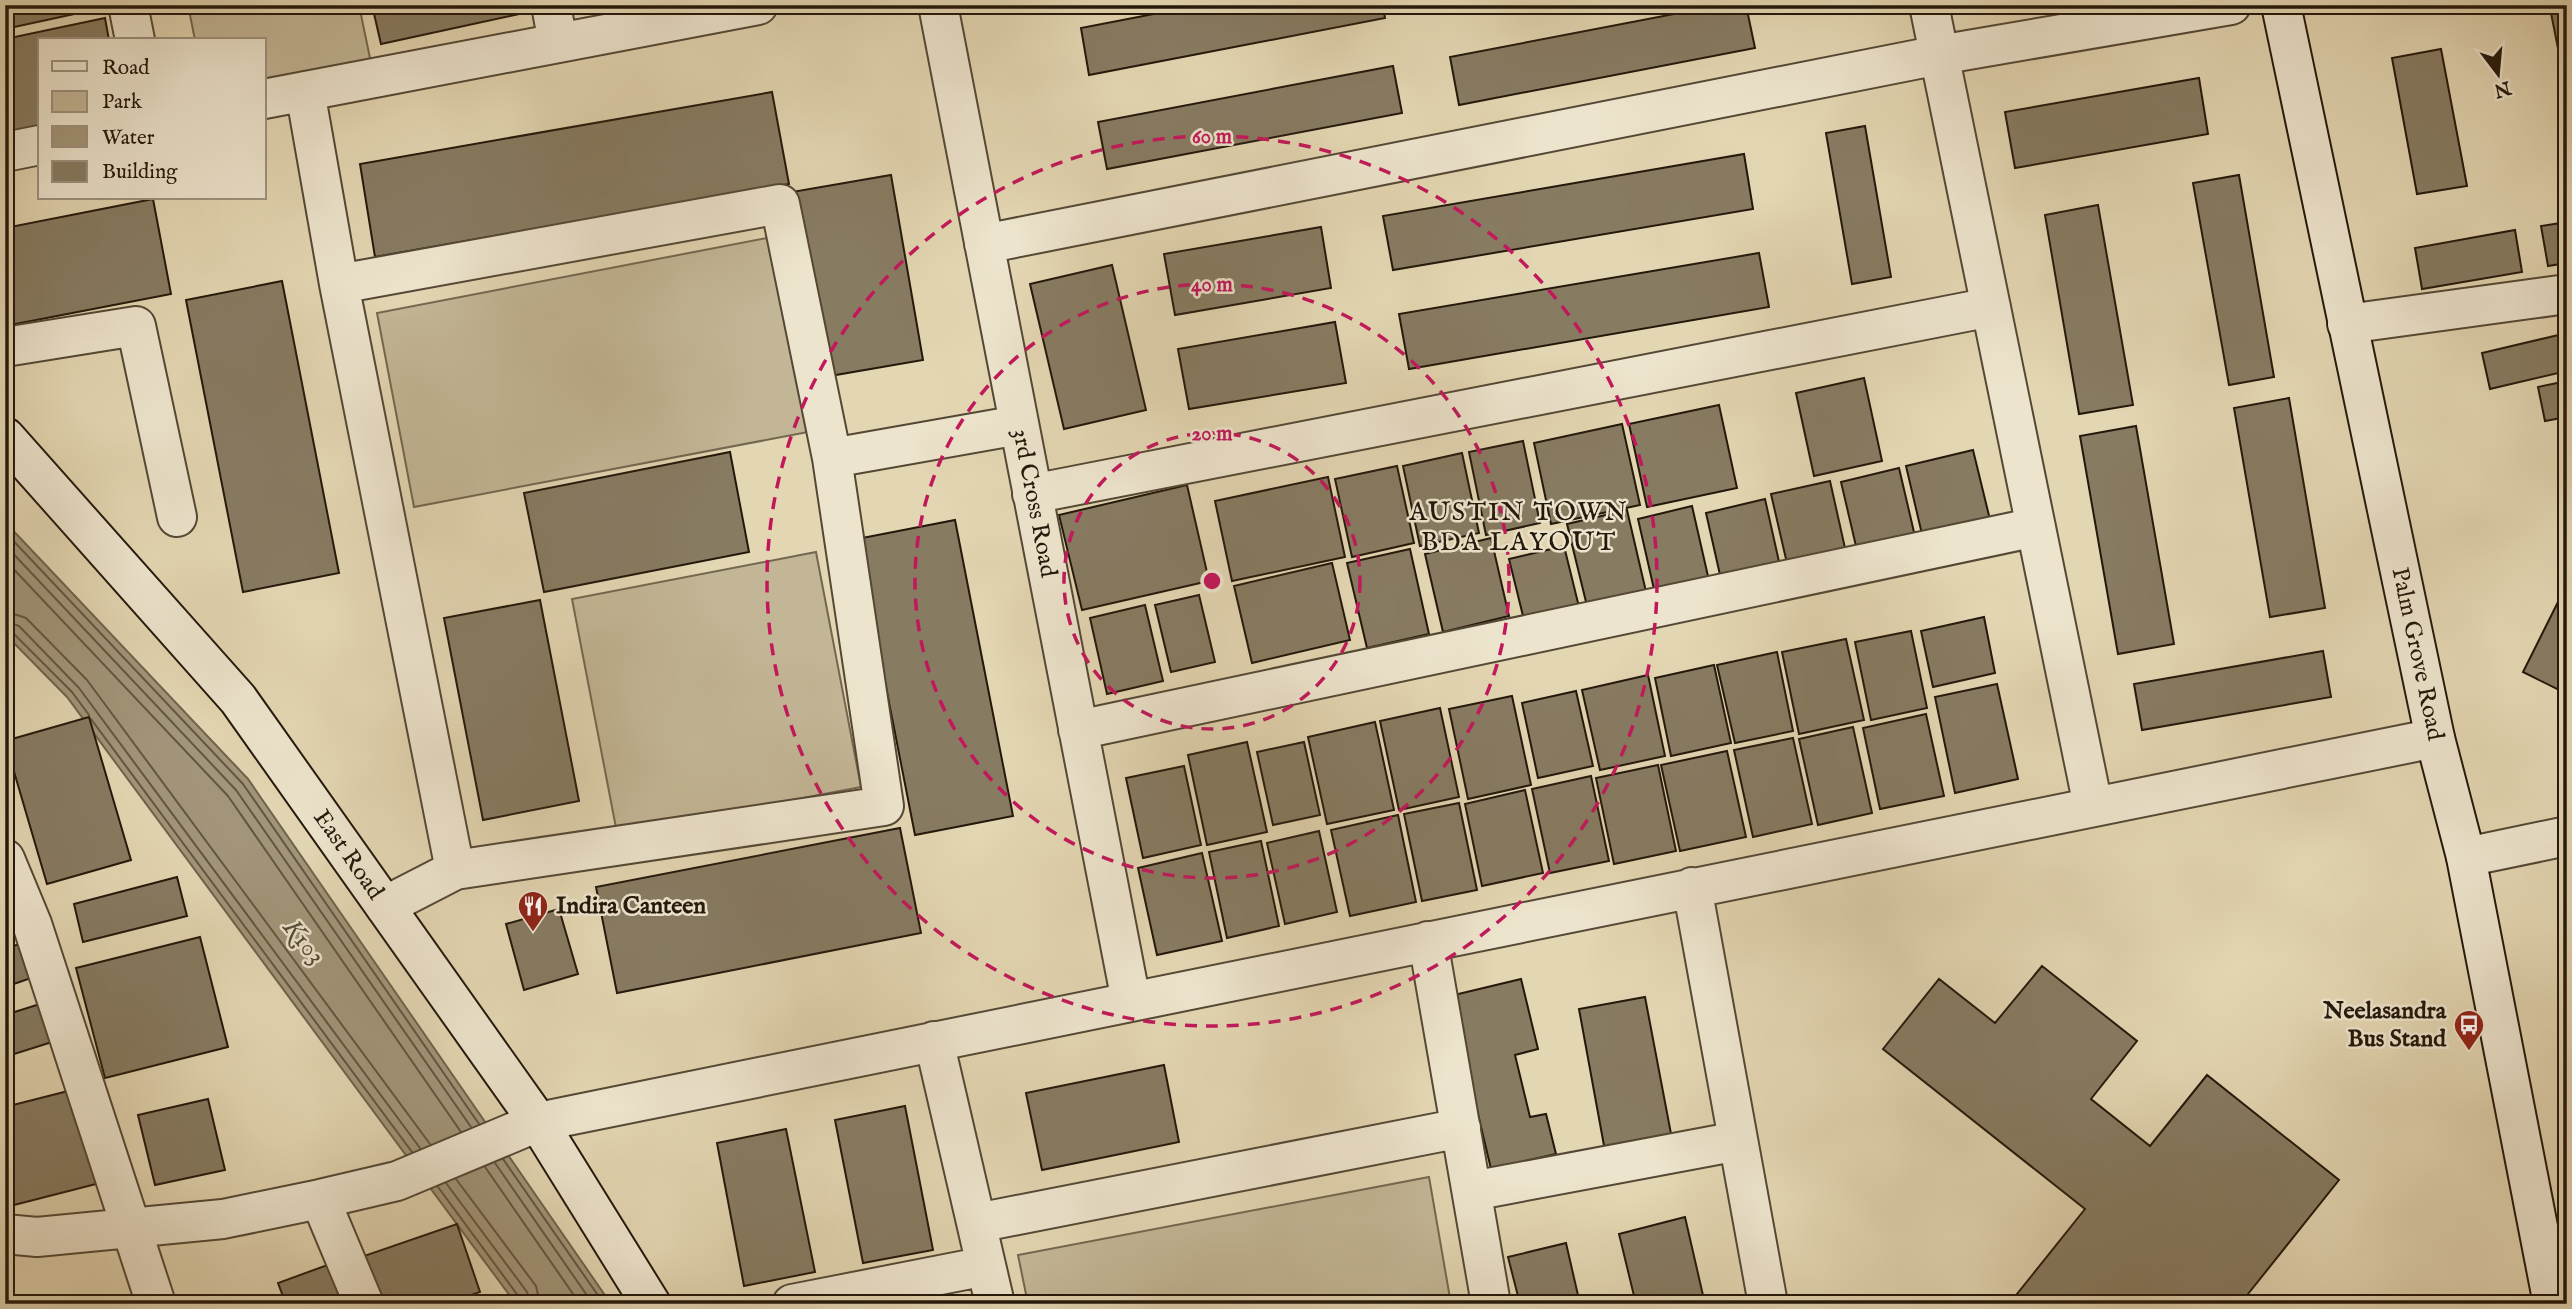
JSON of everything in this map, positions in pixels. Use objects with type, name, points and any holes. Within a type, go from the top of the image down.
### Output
[{"type":"street","points":[[128,5],[135,38]]},
{"type":"street","points":[[551,5],[558,43]]},
{"type":"street","name":"3rd Cross Road","points":[[938,5],[1131,1001]]},
{"type":"street","points":[[1929,5],[2093,806]]},
{"type":"street","points":[[984,244],[1939,55],[2231,5]]},
{"type":"street","name":"Palm Grove Road","points":[[2281,5],[2435,738],[2466,857],[2553,1304]]},
{"type":"street","points":[[266,99],[740,7]]},
{"type":"street","points":[[305,91],[339,284],[455,870]]},
{"type":"street","points":[[5,152],[38,145]]},
{"type":"street","points":[[339,284],[780,204],[832,458],[884,806],[455,870],[385,906]]},
{"type":"street","points":[[2347,324],[2567,294]]},
{"type":"street","points":[[1032,494],[1991,307]]},
{"type":"street","points":[[5,346],[136,326],[177,517]]},
{"type":"street","points":[[832,458],[1019,425]]},
{"type":"street","name":"East Road","points":[[5,437],[238,699],[538,1122],[651,1304]]},
{"type":"street","points":[[1078,730],[2036,527]]},
{"type":"street","points":[[5,1234],[37,1237],[223,1219],[397,1181],[538,1122],[2435,738]]},
{"type":"street","points":[[2466,857],[2567,836]]},
{"type":"street","points":[[5,859],[19,931],[131,1229],[156,1304]]},
{"type":"street","points":[[1692,887],[1768,1304]]},
{"type":"street","points":[[1428,941],[1491,1304]]},
{"type":"street","points":[[934,1041],[995,1304]]},
{"type":"street","points":[[977,1223],[1461,1128]]},
{"type":"street","points":[[1472,1191],[1738,1142]]},
{"type":"street","points":[[320,1199],[364,1304]]},
{"type":"street","points":[[792,1304],[986,1266]]},
{"type":"green space","points":[[188,5],[359,5],[371,63],[266,86],[266,38],[195,38]]},
{"type":"green space","points":[[772,237],[808,432],[414,507],[377,313]]},
{"type":"green space","points":[[816,552],[861,787],[617,833],[572,599]]},
{"type":"green space","points":[[1429,1177],[1451,1304],[1028,1304],[1018,1255]]},
{"type":"water","name":"K103","points":[[5,522],[248,779],[611,1304],[516,1304],[67,697],[5,634]]},
{"type":"building","points":[[5,5],[92,5],[93,10],[5,29]]},
{"type":"building","points":[[372,5],[532,5],[533,11],[381,44]]},
{"type":"building","points":[[1200,5],[1383,5],[1385,18],[1089,75],[1081,28]]},
{"type":"building","points":[[1721,5],[1746,5],[1755,48],[1459,105],[1450,57]]},
{"type":"building","points":[[2567,10],[2567,94],[2551,13]]},
{"type":"building","points":[[105,18],[109,38],[38,38],[38,134],[5,141],[5,39]]},
{"type":"building","points":[[2441,49],[2467,186],[2417,194],[2392,58]]},
{"type":"building","points":[[1393,66],[1402,113],[1107,169],[1098,122]]},
{"type":"building","points":[[2199,78],[2208,134],[2015,168],[2005,112]]},
{"type":"building","points":[[772,92],[789,184],[375,257],[360,164]]},
{"type":"building","points":[[1865,126],[1891,277],[1852,284],[1826,133]]},
{"type":"building","points":[[1744,154],[1753,209],[1393,270],[1383,216]]},
{"type":"building","points":[[891,175],[923,360],[824,377],[792,192]]},
{"type":"building","points":[[2239,175],[2274,377],[2229,385],[2193,183]]},
{"type":"building","points":[[153,200],[171,294],[5,326],[5,228]]},
{"type":"building","points":[[2098,205],[2133,405],[2079,414],[2045,215]]},
{"type":"building","points":[[2567,222],[2567,263],[2548,266],[2541,226]]},
{"type":"building","points":[[1321,227],[1331,288],[1175,315],[1164,254]]},
{"type":"building","points":[[2515,230],[2522,272],[2422,289],[2415,248]]},
{"type":"building","points":[[1759,253],[1769,307],[1409,369],[1399,314]]},
{"type":"building","points":[[1112,265],[1146,410],[1064,429],[1030,284]]},
{"type":"building","points":[[282,281],[339,573],[243,592],[186,300]]},
{"type":"building","points":[[1335,322],[1346,383],[1189,409],[1178,349]]},
{"type":"building","points":[[2567,333],[2567,371],[2490,389],[2482,353]]},
{"type":"building","points":[[1864,378],[1882,461],[1814,476],[1796,393]]},
{"type":"building","points":[[2567,381],[2567,417],[2545,421],[2538,387]]},
{"type":"building","points":[[2289,398],[2325,608],[2270,617],[2234,408]]},
{"type":"building","points":[[1719,405],[1737,488],[1647,507],[1629,424]]},
{"type":"building","points":[[1622,424],[1640,505],[1551,524],[1534,443]]},
{"type":"building","points":[[2136,426],[2174,644],[2118,654],[2080,436]]},
{"type":"building","points":[[1523,441],[1540,523],[1486,535],[1469,452]]},
{"type":"building","points":[[1973,450],[1993,532],[1925,547],[1906,466]]},
{"type":"building","points":[[730,452],[749,552],[544,592],[524,493]]},
{"type":"building","points":[[1462,453],[1479,533],[1420,546],[1403,466]]},
{"type":"building","points":[[1397,466],[1414,543],[1352,557],[1335,479]]},
{"type":"building","points":[[1899,468],[1917,545],[1859,559],[1841,482]]},
{"type":"building","points":[[1328,477],[1345,557],[1232,581],[1215,501]]},
{"type":"building","points":[[1830,481],[1847,557],[1789,572],[1771,494]]},
{"type":"building","points":[[1187,485],[1209,581],[1082,610],[1059,515]]},
{"type":"building","points":[[1765,499],[1782,575],[1723,588],[1706,513]]},
{"type":"building","points":[[1692,506],[1710,585],[1656,598],[1638,519]]},
{"type":"building","points":[[1627,510],[1647,596],[1588,610],[1567,524]]},
{"type":"building","points":[[955,520],[1013,816],[915,835],[857,539]]},
{"type":"building","points":[[1491,538],[1509,616],[1443,632],[1425,554]]},
{"type":"building","points":[[1564,546],[1580,611],[1525,624],[1509,559]]},
{"type":"building","points":[[1410,549],[1429,634],[1367,648],[1347,563]]},
{"type":"building","points":[[1332,563],[1350,640],[1252,663],[1234,586]]},
{"type":"building","points":[[2567,584],[2567,694],[2523,672]]},
{"type":"building","points":[[1199,595],[1215,662],[1171,672],[1155,605]]},
{"type":"building","points":[[540,600],[579,801],[483,820],[444,618]]},
{"type":"building","points":[[1145,605],[1163,681],[1107,694],[1090,618]]},
{"type":"building","points":[[1984,617],[1995,673],[1933,687],[1921,631]]},
{"type":"building","points":[[1911,631],[1927,708],[1871,720],[1855,642]]},
{"type":"building","points":[[1846,639],[1864,720],[1799,734],[1782,652]]},
{"type":"building","points":[[2323,651],[2331,697],[2142,730],[2134,684]]},
{"type":"building","points":[[1777,652],[1793,731],[1735,743],[1717,665]]},
{"type":"building","points":[[1714,665],[1731,743],[1671,756],[1655,678]]},
{"type":"building","points":[[1648,675],[1665,756],[1600,770],[1582,690]]},
{"type":"building","points":[[1997,684],[2018,779],[1955,793],[1935,697]]},
{"type":"building","points":[[1576,691],[1593,766],[1538,778],[1522,703]]},
{"type":"building","points":[[1512,696],[1531,785],[1468,799],[1449,709]]},
{"type":"building","points":[[1440,708],[1459,797],[1399,810],[1380,721]]},
{"type":"building","points":[[1926,714],[1944,796],[1880,809],[1863,728]]},
{"type":"building","points":[[89,717],[131,860],[47,884],[5,741]]},
{"type":"building","points":[[1375,722],[1394,810],[1327,824],[1308,737]]},
{"type":"building","points":[[1853,727],[1872,813],[1818,825],[1799,739]]},
{"type":"building","points":[[1793,738],[1812,824],[1753,837],[1734,750]]},
{"type":"building","points":[[1247,742],[1267,832],[1207,845],[1188,755]]},
{"type":"building","points":[[1304,742],[1320,815],[1273,825],[1257,752]]},
{"type":"building","points":[[1727,751],[1746,837],[1680,851],[1661,765]]},
{"type":"building","points":[[1658,765],[1676,851],[1614,864],[1596,778]]},
{"type":"building","points":[[1184,766],[1201,845],[1143,858],[1126,778]]},
{"type":"building","points":[[1591,776],[1609,861],[1550,873],[1532,789]]},
{"type":"building","points":[[1525,790],[1543,873],[1482,886],[1465,804]]},
{"type":"building","points":[[1459,803],[1477,890],[1422,901],[1404,814]]},
{"type":"building","points":[[1398,815],[1416,902],[1350,916],[1331,830]]},
{"type":"building","points":[[900,828],[921,933],[617,993],[596,887]]},
{"type":"building","points":[[1319,831],[1337,912],[1285,924],[1267,843]]},
{"type":"building","points":[[1261,841],[1279,926],[1227,938],[1209,852]]},
{"type":"building","points":[[1202,853],[1222,941],[1157,955],[1138,868]]},
{"type":"building","points":[[177,877],[187,916],[83,942],[74,904]]},
{"type":"building","points":[[559,909],[578,974],[524,990],[506,924]]},
{"type":"building","points":[[200,937],[228,1047],[105,1078],[76,968]]},
{"type":"building","points":[[25,942],[37,976],[5,987],[5,949]]},
{"type":"building","points":[[2042,966],[2137,1041],[2091,1099],[2150,1146],[2207,1075],[2339,1180],[2244,1299],[2250,1304],[2009,1304],[2085,1209],[1883,1049],[1939,979],[1995,1023]]},
{"type":"building","points":[[1521,979],[1538,1049],[1515,1055],[1530,1117],[1546,1114],[1556,1154],[1491,1169],[1450,996]]},
{"type":"building","points":[[1645,997],[1672,1139],[1605,1151],[1579,1009]]},
{"type":"building","points":[[43,1003],[55,1041],[5,1057],[5,1015]]},
{"type":"building","points":[[1164,1065],[1179,1142],[1042,1170],[1026,1093]]},
{"type":"building","points":[[72,1090],[96,1184],[14,1205],[5,1171],[5,1107]]},
{"type":"building","points":[[208,1099],[225,1170],[155,1185],[138,1115]]},
{"type":"building","points":[[905,1106],[933,1250],[863,1263],[835,1120]]},
{"type":"building","points":[[786,1129],[815,1272],[744,1286],[717,1143]]},
{"type":"building","points":[[1685,1217],[1705,1304],[1636,1304],[1619,1234]]},
{"type":"building","points":[[457,1224],[480,1292],[446,1304],[381,1304],[364,1256]]},
{"type":"building","points":[[1566,1243],[1580,1304],[1520,1304],[1508,1257]]},
{"type":"building","points":[[333,1263],[348,1304],[286,1304],[278,1283]]},
{"type":"place","name":"Indira Canteen","points":[[533,933]]},
{"type":"place","name":"Neelasandra Bus Stand","points":[[2469,1052]]},
{"type":"district","name":"AUSTIN TOWN BDA LAYOUT","points":[[1519,527]]}]
